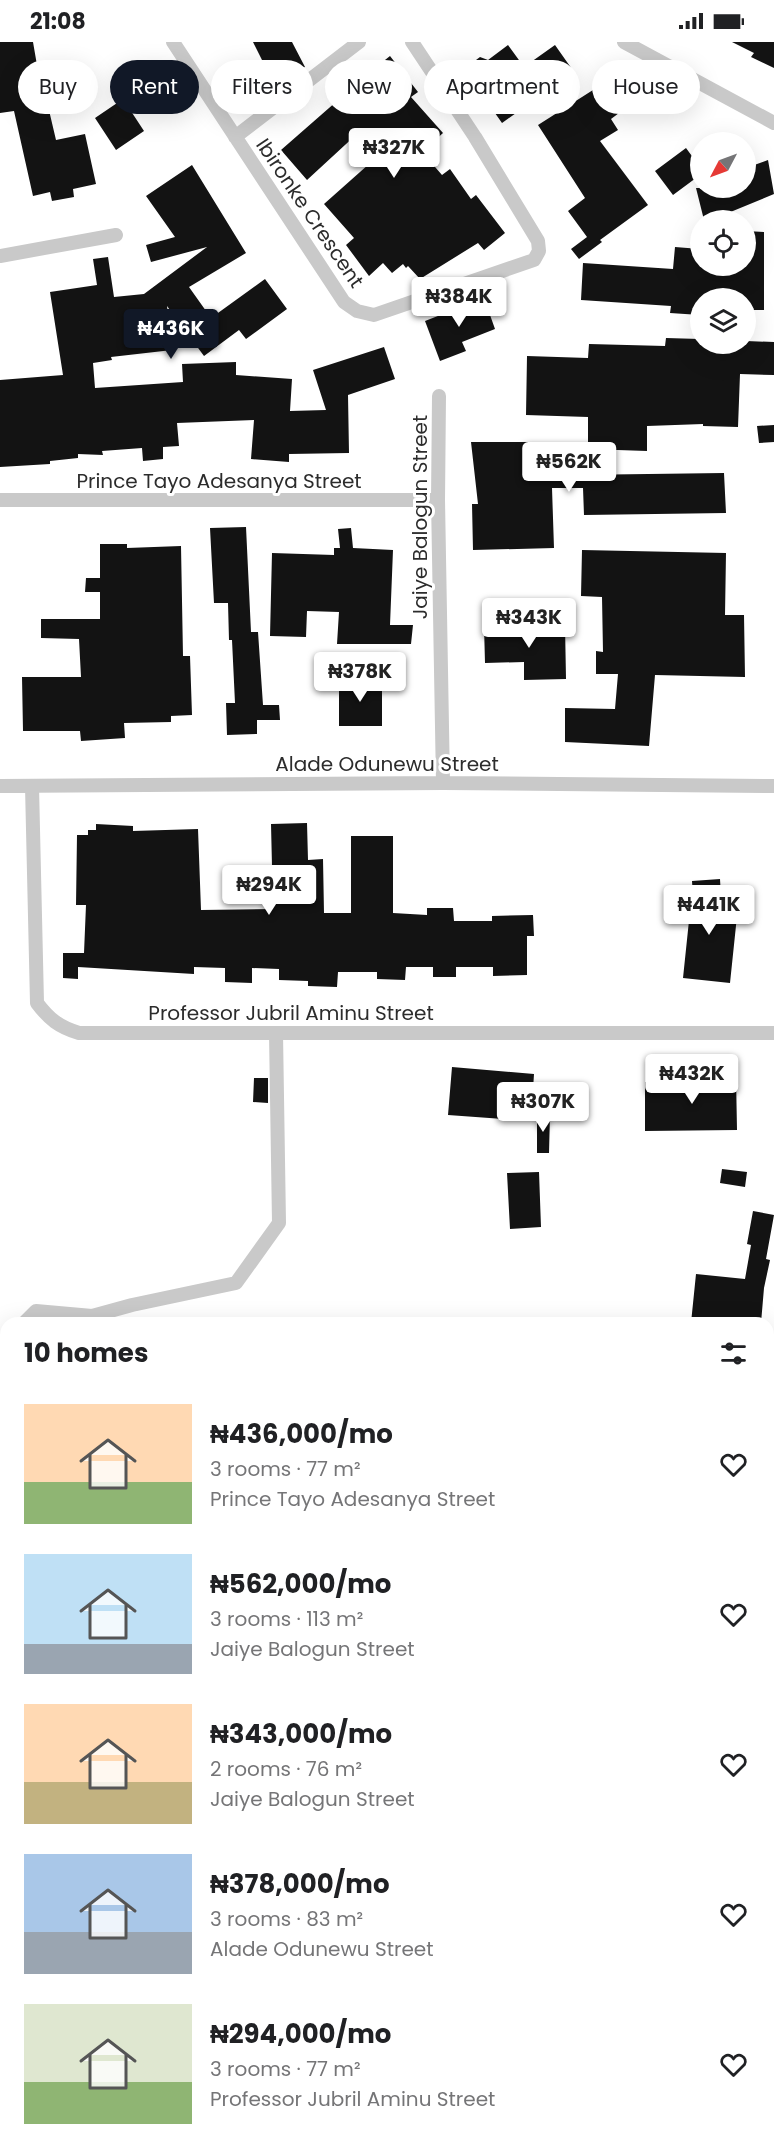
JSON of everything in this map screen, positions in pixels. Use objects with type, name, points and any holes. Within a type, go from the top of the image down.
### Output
[{"type":"street","points":[[173,42],[235,137]]},
{"type":"street","name":"Ibironke Crescent","points":[[359,42],[235,137],[344,302],[357,311],[374,315],[534,260],[539,251],[538,241],[475,137],[412,42]]},
{"type":"street","points":[[624,42],[774,123]]},
{"type":"street","points":[[0,256],[116,236]]},
{"type":"street","name":"Jaiye Balogun Street","points":[[439,396],[438,500],[443,783]]},
{"type":"street","name":"Prince Tayo Adesanya Street","points":[[0,500],[438,500]]},
{"type":"street","name":"Alade Odunewu Street","points":[[0,786],[443,783],[774,786]]},
{"type":"street","name":"Professor Jubril Aminu Street","points":[[32,786],[37,1003],[48,1018],[64,1028],[79,1033],[774,1033]]},
{"type":"street","points":[[98,1317],[132,1305],[236,1283],[279,1223],[276,1033]]},
{"type":"street","points":[[30,1317],[36,1311],[78,1317]]},
{"type":"building","points":[[0,42],[33,42],[36,60],[18,60],[18,114],[50,114],[56,140],[85,134],[96,184],[73,189],[74,197],[52,201],[50,192],[33,196],[14,111],[0,113]]},
{"type":"building","points":[[253,42],[292,42],[301,60],[262,60]]},
{"type":"building","points":[[732,42],[774,42],[774,68],[751,57],[754,53]]},
{"type":"building","points":[[508,45],[519,60],[488,60]]},
{"type":"building","points":[[555,45],[566,60],[534,60]]},
{"type":"building","points":[[412,84],[418,92],[412,96]]},
{"type":"building","points":[[592,91],[592,114],[618,114],[611,119],[618,130],[600,141],[648,205],[600,240],[602,242],[579,259],[571,249],[587,237],[568,211],[585,198],[538,125],[555,114],[580,114],[580,98]]},
{"type":"building","points":[[412,98],[443,133],[422,152],[442,175],[450,169],[471,199],[476,195],[505,233],[484,250],[478,243],[420,279],[408,266],[406,268],[403,264],[392,273],[383,263],[369,276],[346,245],[354,238],[324,204],[378,156],[358,133],[307,180],[281,150],[325,112],[325,114],[412,114]]},
{"type":"building","points":[[110,108],[110,114],[133,114],[144,131],[116,150],[95,118]]},
{"type":"building","points":[[496,114],[515,114],[502,123]]},
{"type":"building","points":[[686,148],[690,153],[690,182],[673,195],[655,171]]},
{"type":"building","points":[[768,160],[774,194],[735,210],[702,210],[698,198],[756,198],[756,164]]},
{"type":"building","points":[[192,165],[246,253],[189,287],[211,318],[265,279],[287,309],[246,339],[239,330],[204,356],[167,306],[172,350],[111,357],[112,360],[93,363],[95,388],[183,382],[182,364],[236,362],[236,375],[292,379],[290,411],[326,410],[313,370],[384,347],[395,379],[348,395],[349,453],[289,454],[289,462],[251,459],[254,420],[177,423],[179,446],[163,447],[163,459],[143,461],[142,448],[102,451],[103,455],[78,454],[78,458],[50,461],[50,464],[0,467],[0,380],[63,375],[50,292],[97,285],[93,259],[108,257],[114,297],[144,294],[207,247],[151,262],[146,245],[175,237],[146,196]]},
{"type":"building","points":[[756,232],[764,232],[764,310],[756,310],[756,288],[690,288],[690,314],[670,313],[671,306],[581,300],[583,263],[673,269],[675,247],[690,248],[690,276],[756,276]]},
{"type":"building","points":[[484,298],[495,329],[462,342],[466,351],[440,361],[425,321]]},
{"type":"building","points":[[666,338],[690,339],[690,354],[756,354],[756,341],[774,342],[774,375],[740,374],[738,427],[703,426],[703,424],[647,426],[647,451],[588,449],[588,417],[526,415],[527,356],[588,358],[589,344],[665,346]]},
{"type":"building","points":[[774,425],[774,442],[759,443],[757,426]]},
{"type":"building","points":[[471,442],[575,442],[573,475],[724,473],[726,513],[584,515],[583,488],[552,488],[554,548],[473,550],[472,504],[478,504]]},
{"type":"building","points":[[246,527],[251,632],[258,632],[263,705],[279,705],[280,720],[257,720],[257,734],[227,735],[226,703],[235,703],[232,640],[229,640],[228,603],[214,603],[210,528]]},
{"type":"building","points":[[351,528],[353,548],[393,550],[390,625],[413,625],[411,644],[337,644],[339,612],[307,611],[306,637],[270,636],[272,553],[334,555],[334,548],[340,548],[338,529]]},
{"type":"building","points":[[100,544],[127,544],[127,548],[181,546],[183,656],[190,656],[192,715],[171,716],[171,722],[124,723],[125,738],[81,741],[80,731],[23,731],[22,677],[81,677],[79,639],[41,638],[41,619],[100,619],[100,592],[85,592],[86,578],[100,578]]},
{"type":"building","points":[[582,550],[726,553],[725,615],[744,615],[745,677],[655,675],[649,746],[565,742],[565,708],[615,709],[618,674],[596,674],[596,651],[603,652],[602,597],[581,596]]},
{"type":"building","points":[[565,625],[566,679],[524,680],[524,662],[485,663],[484,626]]},
{"type":"building","points":[[339,680],[382,680],[382,726],[339,726]]},
{"type":"building","points":[[307,823],[308,860],[323,859],[324,913],[351,913],[351,836],[393,836],[393,913],[427,915],[427,908],[453,908],[454,921],[492,921],[492,916],[533,915],[534,936],[527,936],[527,975],[493,976],[493,967],[456,967],[456,977],[433,977],[433,967],[406,967],[405,980],[377,979],[377,972],[338,972],[337,987],[308,986],[308,981],[279,980],[279,969],[252,968],[252,983],[225,982],[225,968],[194,967],[194,974],[78,967],[78,979],[63,978],[63,953],[84,953],[86,905],[76,905],[77,835],[88,835],[88,830],[96,830],[96,824],[133,826],[133,831],[198,829],[201,910],[273,909],[271,824]]},
{"type":"building","points":[[720,879],[722,914],[737,916],[730,983],[683,978],[690,911],[694,911],[692,881]]},
{"type":"building","points":[[452,1067],[534,1074],[531,1121],[448,1115]]},
{"type":"building","points":[[709,1076],[736,1076],[737,1130],[645,1131],[645,1082],[709,1083]]},
{"type":"building","points":[[254,1078],[268,1078],[268,1103],[253,1102]]},
{"type":"building","points":[[537,1114],[550,1114],[549,1153],[537,1153]]},
{"type":"building","points":[[722,1169],[747,1172],[745,1187],[720,1183]]},
{"type":"building","points":[[539,1172],[541,1227],[510,1229],[507,1173]]},
{"type":"building","points":[[753,1211],[774,1215],[766,1259],[770,1260],[764,1288],[762,1317],[692,1317],[696,1274],[745,1279],[751,1245],[747,1244]]}]
